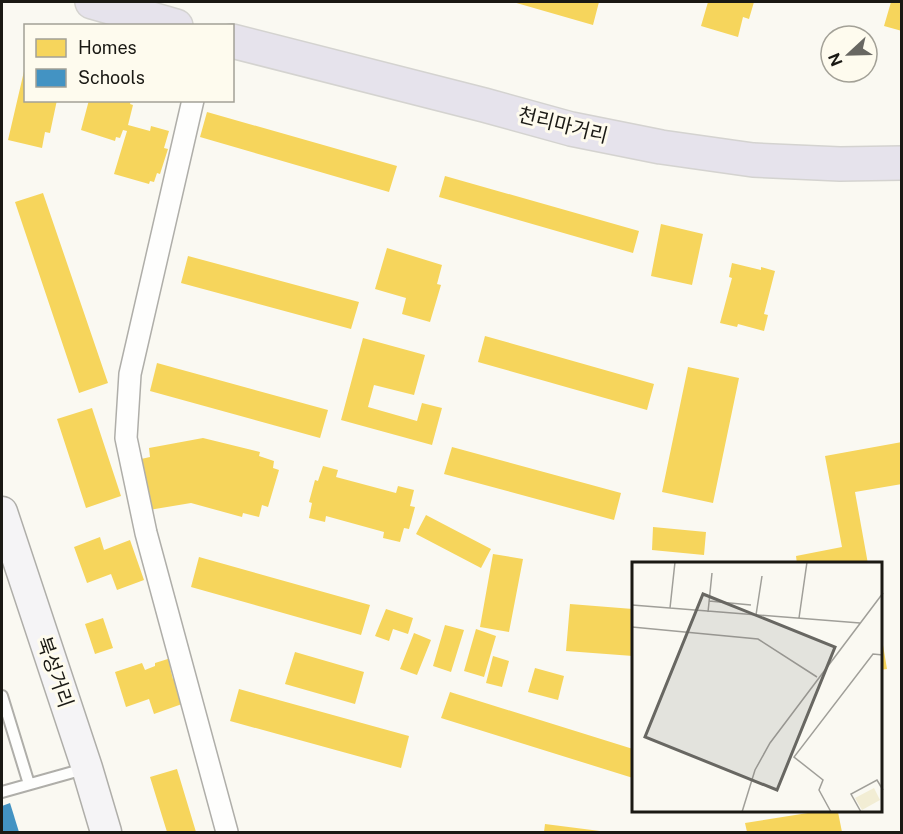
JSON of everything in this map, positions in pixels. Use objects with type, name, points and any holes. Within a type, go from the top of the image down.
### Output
[{"type":"highway","points":[[92,2],[169,24]]},
{"type":"highway","name":"천리마거리","points":[[234,42],[571,129],[661,147],[753,160],[840,164],[902,163]]},
{"type":"main road","name":"북성거리","points":[[2,512],[106,832]]},
{"type":"street","points":[[193,102],[130,374],[126,438],[146,533],[227,832]]},
{"type":"lane","points":[[2,696],[29,784]]},
{"type":"lane","points":[[2,792],[87,768]]},
{"type":"building: Homes","points":[[513,2],[599,2],[593,25]]},
{"type":"building: Homes","points":[[708,2],[754,2],[749,19],[743,17],[738,37],[701,26]]},
{"type":"building: Homes","points":[[891,2],[902,2],[902,31],[884,26]]},
{"type":"building: Homes","points":[[24,71],[24,102],[57,102],[50,133],[45,132],[42,148],[8,140]]},
{"type":"building: Homes","points":[[88,102],[130,102],[133,105],[128,125],[150,131],[151,126],[169,131],[164,148],[168,149],[160,174],[157,173],[154,182],[150,181],[149,184],[114,174],[127,131],[123,130],[120,138],[116,137],[115,141],[81,130]]},
{"type":"building: Homes","points":[[207,112],[397,166],[389,192],[200,137]]},
{"type":"building: Homes","points":[[445,176],[639,231],[633,253],[439,197]]},
{"type":"building: Homes","points":[[43,193],[108,383],[79,393],[15,202]]},
{"type":"building: Homes","points":[[661,224],[703,234],[692,285],[651,276]]},
{"type":"building: Homes","points":[[387,248],[442,265],[437,284],[441,285],[430,322],[402,314],[406,298],[375,289]]},
{"type":"building: Homes","points":[[188,256],[359,302],[351,329],[181,283]]},
{"type":"building: Homes","points":[[732,263],[775,271],[764,314],[768,315],[764,331],[738,324],[737,327],[720,323],[732,278],[729,277]]},
{"type":"building: Homes","points":[[485,336],[654,384],[647,410],[478,362]]},
{"type":"building: Homes","points":[[363,338],[425,355],[414,395],[374,385],[368,407],[417,421],[422,403],[442,408],[432,445],[341,420]]},
{"type":"building: Homes","points":[[157,363],[328,410],[320,438],[150,391]]},
{"type":"building: Homes","points":[[688,367],[739,378],[713,503],[662,492]]},
{"type":"building: Homes","points":[[92,408],[121,496],[86,508],[57,419]]},
{"type":"building: Homes","points":[[203,438],[260,452],[259,456],[274,461],[273,468],[279,470],[268,507],[262,505],[259,517],[243,513],[242,517],[191,503],[149,510],[141,459],[150,457],[149,448]]},
{"type":"building: Homes","points":[[902,442],[902,484],[855,492],[868,562],[797,562],[796,556],[842,547],[825,456]]},
{"type":"building: Homes","points":[[452,447],[621,493],[614,520],[444,474]]},
{"type":"building: Homes","points":[[323,466],[338,470],[336,477],[396,493],[398,486],[414,490],[410,506],[415,507],[409,529],[404,528],[400,542],[383,538],[384,532],[326,516],[325,522],[309,518],[312,503],[309,502],[315,480],[318,481]]},
{"type":"building: Homes","points":[[426,515],[491,549],[481,568],[416,534]]},
{"type":"building: Homes","points":[[653,527],[706,532],[704,555],[652,550]]},
{"type":"building: Homes","points":[[100,537],[104,550],[130,540],[144,580],[117,590],[111,574],[87,583],[74,547]]},
{"type":"building: Homes","points":[[493,554],[523,559],[509,632],[480,627]]},
{"type":"building: Homes","points":[[199,557],[370,605],[361,635],[191,587]]},
{"type":"building: Homes","points":[[570,604],[632,609],[632,656],[566,651]]},
{"type":"building: Homes","points":[[386,609],[413,618],[408,634],[393,629],[389,641],[375,636]]},
{"type":"building: Homes","points":[[103,618],[113,648],[95,654],[85,624]]},
{"type":"building: Homes","points":[[445,625],[464,630],[451,672],[433,666]]},
{"type":"building: Homes","points":[[476,629],[496,636],[484,677],[464,671]]},
{"type":"building: Homes","points":[[414,633],[431,640],[417,675],[400,669]]},
{"type":"building: Homes","points":[[882,639],[887,669],[882,670]]},
{"type":"building: Homes","points":[[295,652],[364,672],[355,704],[285,684]]},
{"type":"building: Homes","points":[[493,656],[509,661],[502,687],[486,683]]},
{"type":"building: Homes","points":[[171,658],[174,666],[170,667],[173,679],[177,678],[182,704],[154,714],[149,699],[126,707],[115,672],[142,663],[145,670],[155,666],[155,663]]},
{"type":"building: Homes","points":[[535,668],[564,676],[558,700],[528,692]]},
{"type":"building: Homes","points":[[239,689],[409,736],[401,768],[230,721]]},
{"type":"building: Homes","points":[[450,692],[632,749],[632,778],[441,718]]},
{"type":"building: Homes","points":[[177,769],[196,832],[167,832],[150,777]]},
{"type":"building: Homes","points":[[808,813],[838,813],[842,832],[747,832],[745,823]]},
{"type":"building: Homes","points":[[545,824],[600,831],[600,832],[544,832]]},
{"type":"building: Schools","points":[[10,803],[19,832],[2,832],[2,806]]}]
